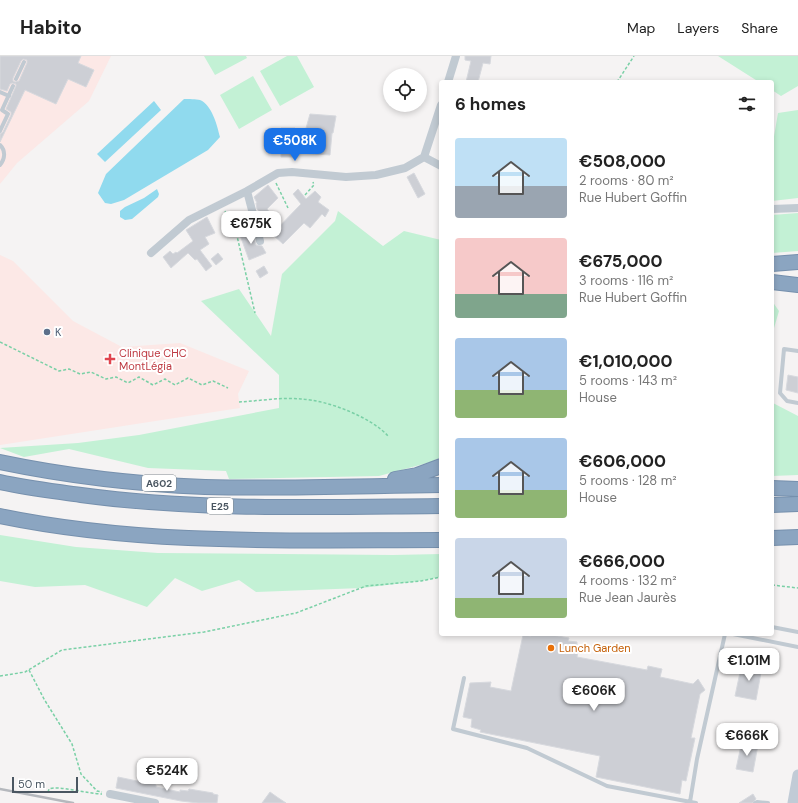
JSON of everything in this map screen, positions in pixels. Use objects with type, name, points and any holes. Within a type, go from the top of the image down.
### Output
[{"type":"highway","points":[[774,264],[798,262]]},
{"type":"highway","points":[[774,282],[798,285]]},
{"type":"highway","name":"A602","points":[[0,462],[74,475],[210,487],[319,487],[352,483],[384,482],[417,475],[439,467]]},
{"type":"highway","name":"E25","points":[[0,482],[57,492],[121,500],[185,504],[248,507],[439,506]]},
{"type":"highway","points":[[319,487],[439,485]]},
{"type":"highway","points":[[774,488],[798,489]]},
{"type":"highway","points":[[774,505],[798,504]]},
{"type":"highway","points":[[0,516],[78,528],[200,539],[247,541],[439,540]]},
{"type":"highway","points":[[774,538],[798,538]]},
{"type":"main road","points":[[793,803],[798,775]]},
{"type":"street","points":[[449,80],[456,56]]},
{"type":"street","points":[[151,253],[188,220],[247,191],[278,173],[292,172],[346,177],[376,175],[405,168],[424,158],[439,111]]},
{"type":"street","points":[[424,158],[439,165]]},
{"type":"street","points":[[247,191],[260,241]]},
{"type":"street","points":[[774,209],[798,208]]},
{"type":"street","points":[[110,794],[155,803]]},
{"type":"lane","points":[[16,79],[24,62]]},
{"type":"lane","points":[[0,131],[8,114],[1,110],[13,86]]},
{"type":"lane","points":[[0,92],[9,96]]},
{"type":"lane","points":[[0,145],[5,154],[0,165]]},
{"type":"lane","points":[[798,350],[784,349],[780,393],[787,401],[798,403]]},
{"type":"lane","points":[[774,627],[798,632]]},
{"type":"lane","points":[[690,802],[697,759],[725,636]]},
{"type":"lane","points":[[743,636],[798,647]]},
{"type":"lane","points":[[464,678],[453,729],[527,748],[607,786],[696,803]]},
{"type":"lane","points":[[756,802],[768,803]]},
{"type":"path","points":[[618,80],[634,56]]},
{"type":"path","points":[[305,195],[314,185],[312,174]]},
{"type":"path","points":[[273,176],[288,208]]},
{"type":"path","points":[[222,204],[237,236],[242,262],[256,313]]},
{"type":"path","points":[[0,342],[59,371],[69,369],[80,374],[90,372],[106,379],[116,377],[128,383],[139,377],[153,385],[165,379],[175,385],[188,378],[202,385],[213,381],[228,388]]},
{"type":"path","points":[[239,402],[286,399],[316,401],[358,415],[383,430],[388,436]]},
{"type":"path","points":[[0,676],[25,672],[62,650],[204,632],[296,613],[366,586],[421,581],[439,577]]},
{"type":"path","points":[[774,586],[798,588]]},
{"type":"path","points":[[29,670],[44,699],[72,744],[81,774],[97,791],[110,794]]},
{"type":"path","points":[[48,792],[49,789],[55,788],[92,794],[110,794]]},
{"type":"shaded area","points":[[0,56],[111,56],[89,101],[17,163],[0,184]]},
{"type":"shaded area","name":"Clinique CHC MontLégia","points":[[0,255],[13,261],[73,321],[122,347],[180,343],[249,371],[238,394],[240,408],[0,445]]},
{"type":"green space","points":[[204,56],[246,56],[247,58],[215,75]]},
{"type":"green space","points":[[287,56],[297,56],[314,87],[280,106],[260,71]]},
{"type":"green space","points":[[718,56],[798,56],[798,86],[781,96],[774,91],[774,80],[756,80]]},
{"type":"green space","points":[[253,76],[272,110],[239,129],[220,95]]},
{"type":"green space","points":[[798,110],[798,198],[774,201],[774,136],[778,113]]},
{"type":"green space","points":[[338,211],[383,246],[404,231],[439,240],[439,458],[431,462],[379,476],[229,479],[226,471],[148,468],[69,449],[24,457],[0,448],[78,443],[139,435],[279,408],[279,375],[201,301],[239,289],[271,336],[282,274],[335,221]]},
{"type":"green space","points":[[798,213],[798,251],[774,253],[774,215]]},
{"type":"green space","points":[[774,304],[779,311],[774,328]]},
{"type":"green space","points":[[774,404],[798,416],[798,475],[774,476]]},
{"type":"green space","points":[[0,535],[76,547],[158,553],[439,554],[439,577],[362,588],[256,592],[239,580],[202,591],[175,578],[147,607],[85,585],[35,587],[0,581]]},
{"type":"water","points":[[184,99],[200,100],[208,106],[220,137],[208,150],[124,200],[111,204],[105,203],[98,193],[106,174]]},
{"type":"water","points":[[154,101],[161,110],[105,162],[97,154]]},
{"type":"water","points":[[157,189],[159,194],[158,197],[132,219],[125,220],[120,217],[120,211],[125,207],[144,198]]},
{"type":"building","points":[[0,56],[81,56],[78,63],[94,70],[86,87],[68,79],[56,104],[25,90],[0,142],[0,134],[3,132],[11,115],[11,112],[6,109],[16,84],[10,84],[7,91],[0,89]],"holes":[[[23,59],[27,60],[19,81],[13,81],[21,61]]]},
{"type":"building","points":[[465,56],[491,56],[490,64],[483,63],[479,80],[466,80],[471,61],[465,60]]},
{"type":"building","points":[[310,114],[336,116],[332,133],[330,155],[299,153]]},
{"type":"building","points":[[281,128],[295,128],[295,157],[281,157]]},
{"type":"building","points":[[414,173],[425,194],[418,198],[407,177]]},
{"type":"building","points":[[268,185],[278,198],[267,209],[271,214],[261,224],[259,214],[261,213],[257,209],[257,203],[254,197]]},
{"type":"building","points":[[298,189],[306,199],[315,191],[321,197],[318,202],[329,210],[325,217],[322,214],[310,228],[304,223],[283,244],[272,234],[301,204],[293,194]]},
{"type":"building","points":[[207,217],[215,233],[205,237],[209,244],[200,250],[212,266],[206,271],[197,259],[195,260],[188,253],[171,268],[163,257],[170,251],[173,254],[176,252],[177,253],[193,241],[186,230]]},
{"type":"building","points":[[251,227],[256,245],[262,246],[266,253],[249,260],[240,235]]},
{"type":"building","points":[[218,253],[223,259],[216,265],[211,259]]},
{"type":"building","points":[[264,266],[268,273],[260,278],[256,271]]},
{"type":"building","points":[[788,375],[798,377],[798,393],[786,390]]},
{"type":"building","points":[[523,636],[558,636],[569,638],[568,641],[577,642],[577,646],[579,646],[577,657],[647,670],[648,666],[662,669],[660,677],[693,684],[698,679],[705,690],[700,694],[691,738],[695,738],[686,781],[682,780],[680,794],[596,777],[600,756],[480,732],[481,730],[471,727],[472,719],[463,717],[470,683],[491,682],[490,687],[511,691]]},
{"type":"building","points":[[742,663],[762,667],[756,700],[735,696]]},
{"type":"building","points":[[742,741],[758,745],[753,772],[736,769]]},
{"type":"building","points":[[118,777],[180,792],[180,790],[188,791],[189,789],[213,793],[218,795],[217,803],[181,801],[116,788]]},
{"type":"building","points":[[270,792],[277,797],[286,803],[262,803]]},
{"type":"building","points":[[753,794],[756,799],[752,803],[739,803]]},
{"type":"railway","points":[[0,789],[73,803]]},
{"type":"place","name":"K","points":[[47,332]]},
{"type":"place","name":"Clinique CHC MontLégia","points":[[110,359]]},
{"type":"place","name":"Lunch Garden","points":[[551,648]]}]
